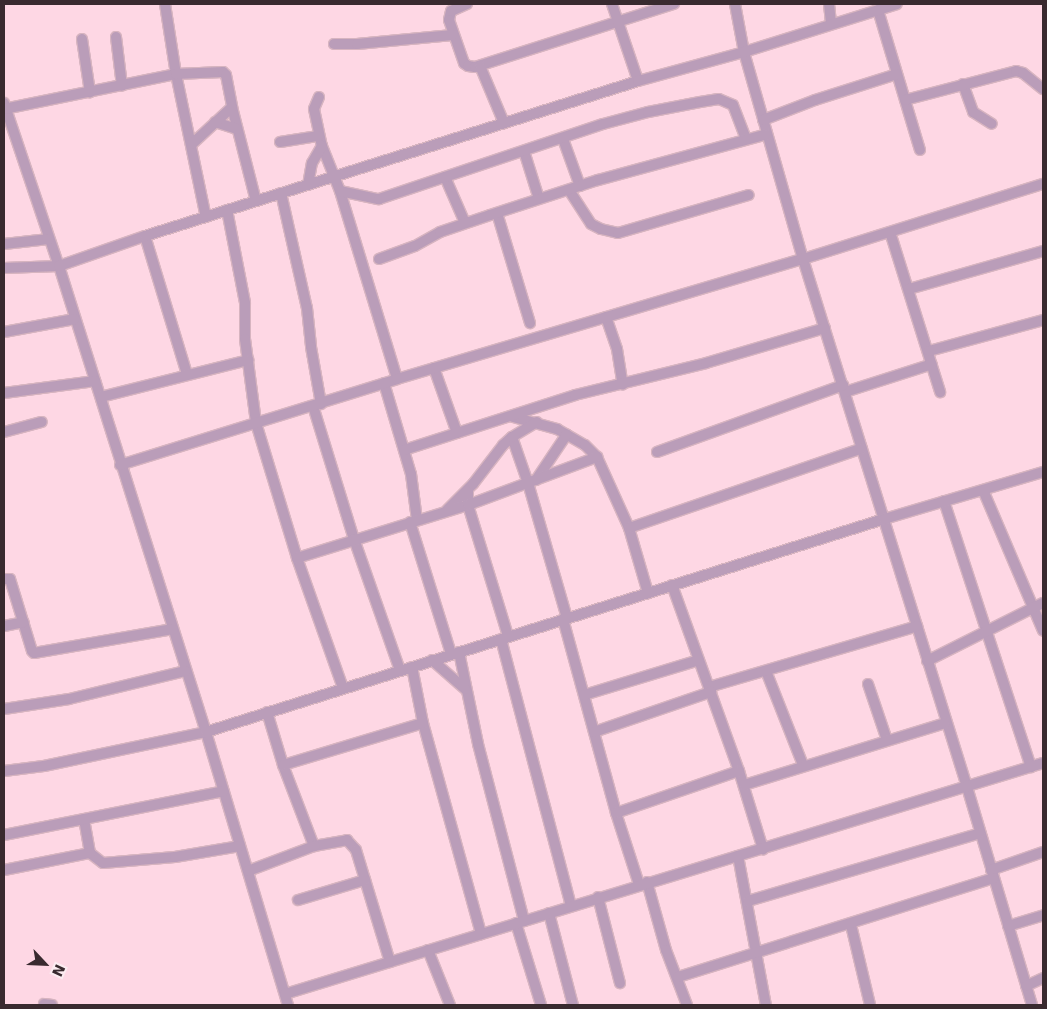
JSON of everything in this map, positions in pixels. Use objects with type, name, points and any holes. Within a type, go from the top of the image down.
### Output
[{"type":"street","points":[[165,4],[176,74],[206,217]]},
{"type":"street","points":[[467,4],[450,14],[449,20],[466,65],[480,66],[674,4]]},
{"type":"street","points":[[612,4],[638,81]]},
{"type":"street","points":[[736,4],[744,52],[803,259],[967,788],[1032,1005]]},
{"type":"street","points":[[829,4],[832,24]]},
{"type":"street","points":[[4,268],[59,266],[145,236],[638,81],[744,52],[892,5]]},
{"type":"street","points":[[878,10],[920,150]]},
{"type":"street","points":[[334,44],[357,44],[453,34]]},
{"type":"street","points":[[116,37],[122,86]]},
{"type":"street","points":[[82,39],[90,92]]},
{"type":"street","points":[[480,66],[504,123]]},
{"type":"street","points":[[905,100],[1016,71],[1023,73],[1043,89]]},
{"type":"street","points":[[256,201],[232,107],[226,75],[223,72],[176,74],[122,86],[4,107],[59,266],[101,398],[120,465],[206,732],[286,1002],[390,962],[428,950],[643,883],[967,788],[1043,763]]},
{"type":"street","points":[[763,120],[815,100],[897,74]]},
{"type":"street","points":[[963,84],[972,112],[992,124]]},
{"type":"street","points":[[319,98],[314,109],[321,141],[340,191],[397,379]]},
{"type":"street","points":[[340,191],[379,199],[563,139],[603,124],[648,112],[719,99],[728,101],[736,110],[746,139]]},
{"type":"street","points":[[192,144],[232,107]]},
{"type":"street","points":[[215,122],[238,129]]},
{"type":"street","points":[[379,259],[415,246],[435,234],[539,199],[767,134]]},
{"type":"street","points":[[563,139],[580,186]]},
{"type":"street","points":[[280,142],[321,141]]},
{"type":"street","points":[[308,185],[312,163],[321,141]]},
{"type":"street","points":[[524,151],[539,199]]},
{"type":"street","points":[[445,177],[466,223]]},
{"type":"street","points":[[120,465],[397,379],[803,259],[1043,184]]},
{"type":"street","points":[[569,190],[591,224],[601,229],[618,233],[749,195]]},
{"type":"street","points":[[281,193],[307,308],[317,405],[354,539],[400,670]]},
{"type":"street","points":[[228,210],[245,302],[245,339],[256,422],[297,558],[343,688]]},
{"type":"street","points":[[496,213],[530,323]]},
{"type":"street","points":[[890,232],[929,351],[940,392]]},
{"type":"street","points":[[145,236],[187,374]]},
{"type":"street","points":[[4,244],[49,240]]},
{"type":"street","points":[[909,289],[1043,251]]},
{"type":"street","points":[[606,317],[617,349],[623,385]]},
{"type":"street","points":[[4,332],[75,319]]},
{"type":"street","points":[[929,351],[1043,320]]},
{"type":"street","points":[[404,450],[575,395],[623,385],[825,328]]},
{"type":"street","points":[[101,398],[187,374],[248,360]]},
{"type":"street","points":[[656,452],[844,389],[932,364]]},
{"type":"street","points":[[434,368],[457,433]]},
{"type":"street","points":[[4,393],[95,381]]},
{"type":"street","points":[[384,383],[415,494],[413,521],[465,689],[541,1005]]},
{"type":"street","points":[[512,416],[549,425],[585,445],[597,457],[629,528],[648,593]]},
{"type":"street","points":[[4,432],[42,422]]},
{"type":"street","points":[[445,513],[468,490],[503,445],[512,437],[537,422]]},
{"type":"street","points":[[532,481],[567,434]]},
{"type":"street","points":[[512,437],[532,481],[584,695],[616,813],[687,1005]]},
{"type":"street","points":[[629,528],[862,448]]},
{"type":"street","points":[[297,558],[413,521],[445,513],[597,457]]},
{"type":"street","points":[[4,771],[44,766],[206,732],[565,618],[1043,472]]},
{"type":"street","points":[[468,490],[468,505],[504,637],[571,906]]},
{"type":"street","points":[[983,490],[1043,631]]},
{"type":"street","points":[[944,502],[1031,767]]},
{"type":"street","points":[[4,579],[10,579],[32,651],[36,653],[173,629]]},
{"type":"street","points":[[672,585],[740,771],[763,849]]},
{"type":"street","points":[[927,661],[1043,603]]},
{"type":"street","points":[[4,626],[24,622]]},
{"type":"street","points":[[594,732],[766,671],[916,626]]},
{"type":"street","points":[[432,660],[465,689]]},
{"type":"street","points":[[584,695],[699,660]]},
{"type":"street","points":[[412,666],[422,723],[480,934]]},
{"type":"street","points":[[4,709],[69,699],[186,671]]},
{"type":"street","points":[[766,671],[803,765]]},
{"type":"street","points":[[868,684],[887,740]]},
{"type":"street","points":[[267,712],[283,766],[314,846]]},
{"type":"street","points":[[283,766],[422,723]]},
{"type":"street","points":[[744,784],[946,723]]},
{"type":"street","points":[[616,813],[740,771]]},
{"type":"street","points":[[4,836],[224,792]]},
{"type":"street","points":[[84,819],[90,853],[100,862],[175,857],[240,846]]},
{"type":"street","points":[[748,901],[980,833]]},
{"type":"street","points":[[248,871],[314,846],[342,840],[351,843],[356,850],[390,962]]},
{"type":"street","points":[[678,977],[851,925],[993,874],[1043,852]]},
{"type":"street","points":[[4,870],[90,853]]},
{"type":"street","points":[[738,856],[748,901],[766,1005]]},
{"type":"street","points":[[298,900],[365,880]]},
{"type":"street","points":[[598,898],[620,982]]},
{"type":"street","points":[[549,913],[573,1005]]},
{"type":"street","points":[[1008,926],[1043,915]]},
{"type":"street","points":[[851,925],[870,1005]]},
{"type":"street","points":[[428,950],[450,1005]]},
{"type":"street","points":[[1026,986],[1043,978]]}]
